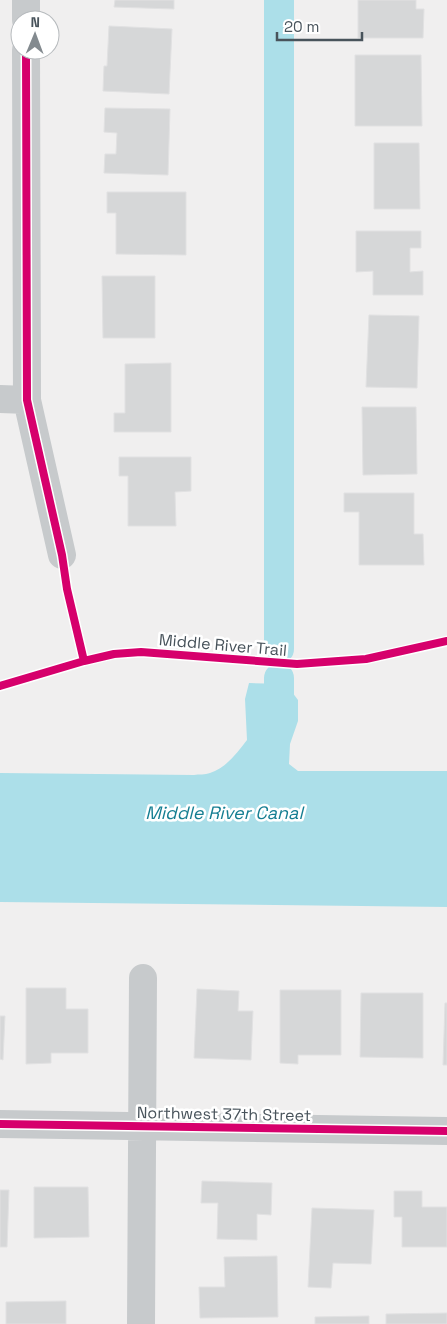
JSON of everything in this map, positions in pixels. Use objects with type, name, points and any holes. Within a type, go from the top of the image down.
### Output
[{"type":"street","points":[[26,60],[27,400],[62,555]]},
{"type":"street","points":[[0,400],[27,400]]},
{"type":"street","points":[[141,1324],[143,978]]},
{"type":"street","name":"Northwest 37th Street","points":[[0,1124],[447,1130]]},
{"type":"water","name":"Middle River Canal","points":[[249,683],[286,684],[298,700],[298,721],[290,744],[289,764],[298,771],[447,771],[447,907],[0,902],[0,773],[194,775],[216,771],[235,755],[247,740],[245,699]]},
{"type":"building","points":[[115,0],[174,0],[174,9],[114,7]]},
{"type":"building","points":[[358,0],[416,0],[416,9],[424,9],[423,38],[358,38]]},
{"type":"building","points":[[109,26],[172,29],[169,94],[103,91],[104,66],[107,66]]},
{"type":"building","points":[[355,55],[421,55],[422,126],[355,126]]},
{"type":"building","points":[[105,108],[170,109],[168,175],[104,173],[105,154],[116,154],[117,133],[104,132]]},
{"type":"building","points":[[374,143],[419,143],[420,209],[374,209]]},
{"type":"building","points":[[107,192],[186,192],[186,255],[116,254],[116,213],[107,213]]},
{"type":"building","points":[[356,231],[421,231],[421,248],[410,248],[410,272],[423,271],[423,295],[373,295],[373,271],[356,272]]},
{"type":"building","points":[[102,276],[155,276],[155,338],[103,338]]},
{"type":"building","points":[[369,315],[419,316],[417,388],[366,387]]},
{"type":"building","points":[[171,363],[171,432],[114,432],[114,413],[125,413],[125,364]]},
{"type":"building","points":[[362,407],[416,407],[417,474],[363,475]]},
{"type":"building","points":[[119,457],[191,457],[191,491],[175,492],[176,526],[128,526],[128,476],[119,476]]},
{"type":"building","points":[[344,493],[414,493],[414,534],[423,534],[424,565],[359,565],[359,512],[344,512]]},
{"type":"building","points":[[26,988],[66,988],[66,1009],[88,1009],[88,1053],[51,1053],[51,1063],[26,1064]]},
{"type":"building","points":[[197,989],[239,991],[238,1011],[253,1011],[251,1060],[194,1058]]},
{"type":"building","points":[[280,990],[341,990],[341,1055],[298,1055],[298,1064],[280,1063]]},
{"type":"building","points":[[361,993],[423,993],[423,1058],[360,1057]]},
{"type":"building","points":[[445,1003],[447,1003],[447,1065],[443,1065]]},
{"type":"building","points":[[0,1016],[5,1016],[3,1060],[0,1059]]},
{"type":"building","points":[[202,1181],[272,1183],[271,1215],[257,1214],[257,1240],[217,1239],[218,1203],[201,1203]]},
{"type":"building","points":[[34,1187],[88,1187],[89,1237],[34,1238]]},
{"type":"building","points":[[0,1190],[9,1190],[7,1247],[0,1247]]},
{"type":"building","points":[[394,1191],[422,1191],[422,1207],[447,1207],[447,1247],[402,1247],[402,1217],[394,1217]]},
{"type":"building","points":[[312,1208],[374,1210],[371,1264],[333,1263],[331,1288],[308,1287]]},
{"type":"building","points":[[277,1256],[278,1317],[200,1318],[199,1287],[225,1287],[224,1257]]},
{"type":"building","points":[[66,1301],[66,1324],[6,1324],[6,1302]]},
{"type":"building","points":[[447,1313],[447,1324],[386,1324],[386,1314]]},
{"type":"building","points":[[369,1316],[369,1324],[315,1324],[315,1317]]},
{"type":"waterway","points":[[279,0],[279,649]]},
{"type":"waterway","points":[[279,678],[279,725]]},
{"type":"cycle path","points":[[26,60],[27,400],[84,661]]},
{"type":"cycle path","name":"Middle River Trail","points":[[0,686],[114,654],[141,652],[297,664],[366,659],[447,641]]},
{"type":"cycle path","points":[[0,1124],[447,1131]]}]
